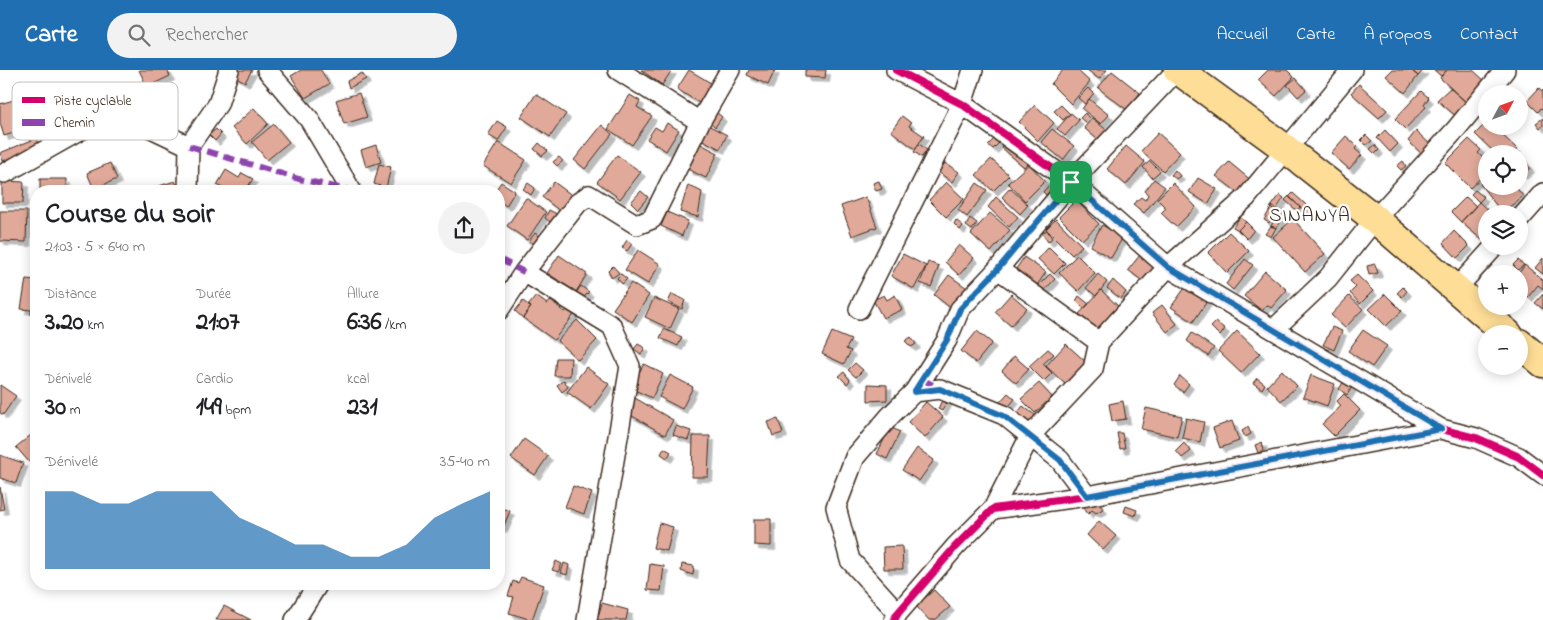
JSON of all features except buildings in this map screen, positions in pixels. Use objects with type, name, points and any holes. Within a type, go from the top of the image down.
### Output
[{"type":"highway","points":[[1178,70],[1286,149],[1375,219],[1497,325]]},
{"type":"highway","points":[[1528,350],[1543,363]]},
{"type":"street","points":[[188,185],[189,146],[218,104],[229,70]]},
{"type":"street","points":[[267,70],[309,119],[348,185]]},
{"type":"street","points":[[618,70],[700,122]]},
{"type":"street","points":[[505,301],[524,272],[578,203],[589,195],[637,225],[652,219],[700,122],[730,70]]},
{"type":"street","points":[[896,70],[962,104],[1071,182],[1168,267],[1441,429],[1476,438],[1519,457],[1543,475]]},
{"type":"street","points":[[859,309],[962,104],[973,70]]},
{"type":"street","points":[[1178,70],[1071,182],[998,269],[960,309],[947,340],[914,392],[890,416],[855,457],[836,507],[850,560],[896,616],[956,546],[993,509],[1030,436],[1093,369],[1099,342],[1168,267],[1246,198],[1352,70]]},
{"type":"street","points":[[1274,329],[1328,278],[1375,219],[1506,70]]},
{"type":"street","points":[[5,172],[62,140]]},
{"type":"street","points":[[176,140],[189,146]]},
{"type":"street","points":[[1528,210],[1543,193]]},
{"type":"street","points":[[1456,290],[1487,255]]},
{"type":"street","points":[[998,269],[1099,342]]},
{"type":"street","points":[[524,272],[612,326],[630,366],[587,620]]},
{"type":"street","points":[[914,392],[940,389],[1004,416],[1060,460],[1087,496]]},
{"type":"street","points":[[993,509],[1087,496],[1441,429]]},
{"type":"street","points":[[295,620],[314,590]]},
{"type":"marked path","points":[[189,146],[299,179],[326,185]]},
{"type":"marked path","points":[[505,262],[524,272]]},
{"type":"marked path","points":[[922,379],[940,389]]},
{"type":"cycle path","points":[[896,70],[962,104],[1071,182],[1168,267],[1441,429]]},
{"type":"cycle path","points":[[894,620],[956,546],[993,509],[1087,496],[1441,429],[1476,438],[1519,457],[1543,475]]},
{"type":"district","name":"SINANYA","points":[[1310,216]]},
{"type":"route","points":[[1071,182],[1168,267],[1441,429],[1087,496],[1060,460],[1004,416],[940,389],[914,392],[947,340],[960,309],[998,269],[1071,182]]}]
